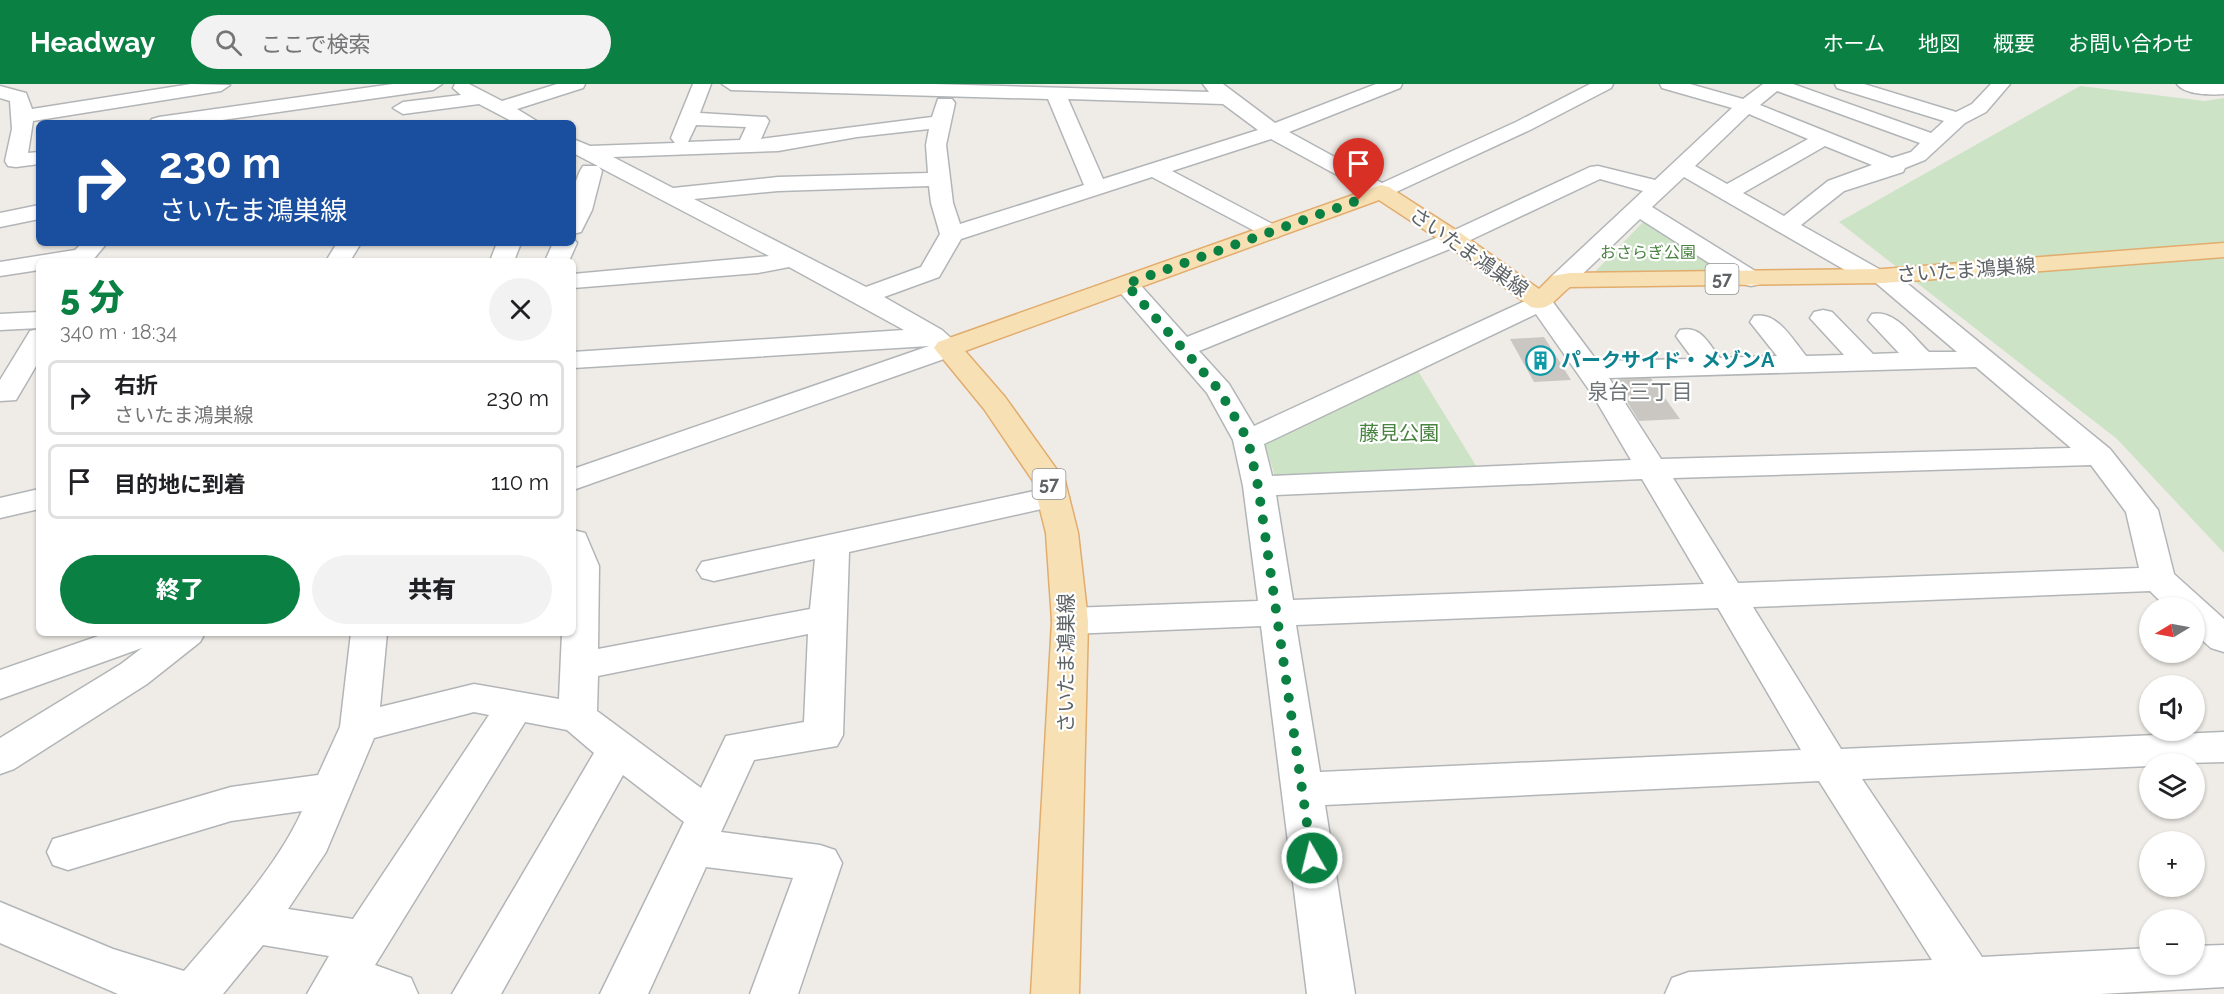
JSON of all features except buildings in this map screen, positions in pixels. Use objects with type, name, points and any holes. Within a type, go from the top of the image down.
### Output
[{"type":"main road","points":[[940,342],[1126,284],[1381,192]]},
{"type":"main road","name":"さいたま鴻巣線","points":[[1381,192],[1454,239],[1540,302],[1561,281],[1878,276],[2224,250]]},
{"type":"main road","name":"さいたま鴻巣線","points":[[940,342],[995,403],[1049,481],[1062,533],[1071,621],[1055,994]]},
{"type":"street","points":[[0,85],[6,84]]},
{"type":"street","points":[[114,100],[114,89],[148,84]]},
{"type":"street","points":[[180,120],[433,84]]},
{"type":"street","points":[[454,84],[482,98],[508,117],[576,84]]},
{"type":"street","points":[[677,148],[702,84]]},
{"type":"street","points":[[731,84],[949,87],[1056,94],[1226,98]]},
{"type":"street","points":[[1212,84],[1226,98],[1274,131],[1381,192],[1523,126],[1604,84]]},
{"type":"street","points":[[864,296],[930,272],[952,234],[1274,131],[1346,95],[1393,84]]},
{"type":"street","points":[[1670,84],[1746,106],[1895,167]]},
{"type":"street","points":[[1561,281],[1639,210],[1658,188],[1746,106],[1775,84],[1933,141]]},
{"type":"street","points":[[1844,84],[1958,119]]},
{"type":"street","points":[[1974,84],[2000,87]]},
{"type":"street","points":[[2186,84],[2211,89],[2224,88]]},
{"type":"street","points":[[0,115],[221,86]]},
{"type":"street","points":[[816,137],[832,112],[856,87]]},
{"type":"street","points":[[949,87],[936,145],[942,203],[952,234]]},
{"type":"street","points":[[1903,87],[1979,108]]},
{"type":"street","points":[[1787,225],[1836,186],[1895,167],[1918,156],[1958,119],[1979,108],[2000,87]]},
{"type":"street","points":[[0,92],[19,97],[23,111],[16,149],[36,157]]},
{"type":"street","points":[[1056,94],[1096,188]]},
{"type":"street","points":[[311,120],[482,98]]},
{"type":"street","points":[[688,118],[759,121],[748,146]]},
{"type":"street","points":[[581,160],[677,148],[778,145],[816,137],[941,122]]},
{"type":"street","points":[[1728,192],[1824,138]]},
{"type":"street","points":[[581,160],[616,168],[864,296],[940,342]]},
{"type":"street","points":[[576,221],[581,210],[581,160]]},
{"type":"street","points":[[1682,167],[1878,276],[1985,359],[2099,456],[2142,510],[2158,579],[2177,597]]},
{"type":"street","points":[[1153,169],[1270,232]]},
{"type":"street","points":[[1182,348],[1454,239],[1598,172],[1658,188]]},
{"type":"street","points":[[668,195],[778,184],[940,179]]},
{"type":"street","points":[[1639,210],[1751,279]]},
{"type":"street","points":[[0,220],[36,213]]},
{"type":"street","points":[[70,258],[83,256],[92,246]]},
{"type":"street","points":[[576,281],[758,266],[792,259]]},
{"type":"street","points":[[0,269],[36,263]]},
{"type":"street","points":[[1126,284],[1219,390],[1248,440],[1258,486],[1278,615],[1331,994]]},
{"type":"street","points":[[1248,440],[1540,302],[1608,396],[1830,765],[1975,986]]},
{"type":"street","points":[[1823,318],[1866,362]]},
{"type":"street","points":[[0,322],[36,320]]},
{"type":"street","points":[[1881,320],[1922,361]]},
{"type":"street","points":[[1763,322],[1798,364]]},
{"type":"street","points":[[1689,336],[1713,367]]},
{"type":"street","points":[[3,394],[36,342]]},
{"type":"street","points":[[576,360],[940,342]]},
{"type":"street","points":[[576,479],[940,342]]},
{"type":"street","points":[[1589,370],[1985,359]]},
{"type":"street","points":[[3,394],[36,388]]},
{"type":"street","points":[[1258,486],[1650,469],[2099,456]]},
{"type":"street","points":[[714,570],[1053,497]]},
{"type":"street","points":[[0,508],[36,500]]},
{"type":"street","points":[[624,994],[740,747],[823,735],[827,618],[833,545]]},
{"type":"street","points":[[576,550],[582,566],[578,717]]},
{"type":"street","points":[[1071,621],[1278,615],[2158,579]]},
{"type":"street","points":[[579,666],[827,618]]},
{"type":"street","points":[[2205,622],[2224,639]]},
{"type":"street","points":[[0,684],[79,645],[129,636]]},
{"type":"street","points":[[0,758],[134,674],[183,636]]},
{"type":"street","points":[[194,994],[253,922],[311,839],[359,727],[369,636]]},
{"type":"street","points":[[359,727],[474,698],[578,717],[617,749],[701,832],[820,863],[774,994]]},
{"type":"street","points":[[346,970],[515,706]]},
{"type":"street","points":[[1303,789],[2224,747]]},
{"type":"street","points":[[476,994],[617,749]]},
{"type":"street","points":[[68,852],[231,804],[332,790]]},
{"type":"street","points":[[0,922],[107,969],[187,994]]},
{"type":"street","points":[[253,922],[394,994]]},
{"type":"street","points":[[1689,994],[1975,986],[2224,966]]},
{"type":"green space","points":[[2080,86],[2205,101],[2224,98],[2224,553],[2117,439],[1839,222]]},
{"type":"green space","name":"おさらぎ公園","points":[[1644,221],[1736,277],[1589,278]]},
{"type":"green space","name":"藤見公園","points":[[1418,371],[1481,474],[1280,494],[1265,443]]},
{"type":"place","name":"パークサイド・メゾンA","points":[[1540,360]]},
{"type":"district","name":"泉台三丁目","points":[[1640,392]]},
{"type":"route","points":[[1312,858],[1258,486],[1248,440],[1219,390],[1126,284],[1359,200]]}]
